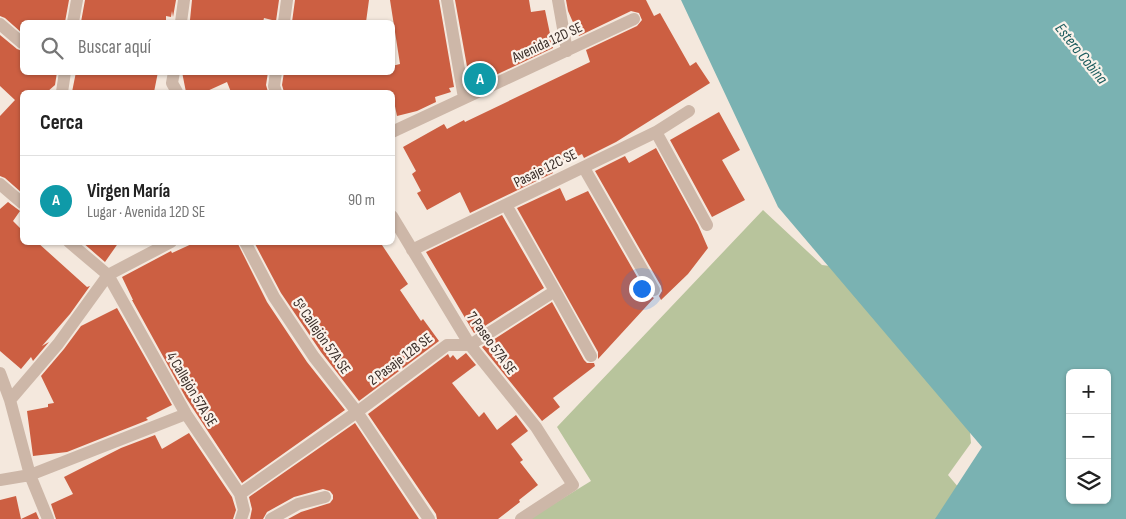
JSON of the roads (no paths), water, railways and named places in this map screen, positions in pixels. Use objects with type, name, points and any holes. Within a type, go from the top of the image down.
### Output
[{"type":"street","points":[[73,20],[78,0]]},
{"type":"street","points":[[181,20],[184,0]]},
{"type":"street","points":[[284,20],[288,0]]},
{"type":"street","points":[[447,0],[464,98]]},
{"type":"street","points":[[558,0],[568,51]]},
{"type":"street","name":"Avenida 12D SE","points":[[395,131],[634,19]]},
{"type":"street","points":[[0,24],[20,41]]},
{"type":"street","points":[[62,90],[63,75]]},
{"type":"street","points":[[173,75],[172,83],[176,90]]},
{"type":"street","points":[[275,90],[276,75]]},
{"type":"street","name":"Pasaje 12C SE","points":[[412,250],[656,132],[690,111]]},
{"type":"street","points":[[656,132],[708,225]]},
{"type":"street","points":[[584,168],[654,290]]},
{"type":"street","points":[[0,184],[20,201]]},
{"type":"street","points":[[506,205],[591,356]]},
{"type":"street","name":"7 Paseo 57A SE","points":[[395,221],[470,345],[536,427],[574,485],[521,519]]},
{"type":"street","points":[[73,245],[108,275]]},
{"type":"street","points":[[10,400],[58,344],[108,275],[165,245]]},
{"type":"street","name":"5º Callejón 57A SE","points":[[247,245],[279,304],[314,356],[357,412],[429,519]]},
{"type":"street","name":"4 Callejón 57A SE","points":[[108,275],[186,414],[240,494]]},
{"type":"street","name":"2 Pasaje 12B SE","points":[[240,494],[357,412],[447,345],[470,345],[555,291]]},
{"type":"street","points":[[0,373],[10,400],[30,475],[48,519]]},
{"type":"street","points":[[0,480],[30,475],[186,414]]},
{"type":"street","points":[[240,494],[244,510],[241,519]]},
{"type":"street","points":[[270,519],[298,504],[325,496]]},
{"type":"water","name":"Estero Cobina","points":[[681,0],[1126,0],[1126,519],[935,519],[982,447],[778,207]]},
{"type":"place","name":"Virgen María","points":[[480,79]]}]
